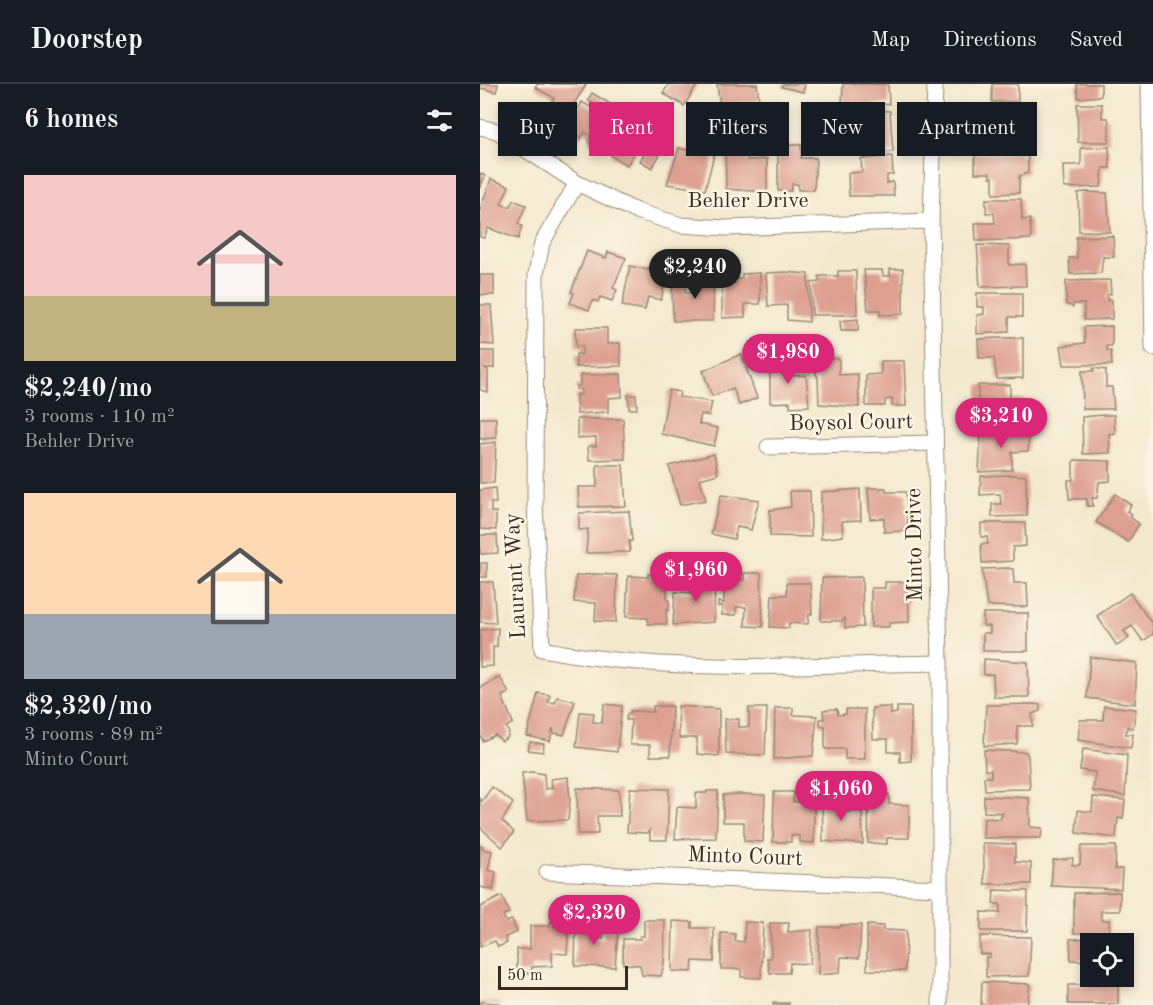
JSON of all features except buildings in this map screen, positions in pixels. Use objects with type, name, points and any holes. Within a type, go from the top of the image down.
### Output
[{"type":"street","name":"Minto Drive","points":[[935,84],[931,221],[940,663],[940,1005]]},
{"type":"street","points":[[1149,84],[1153,348]]},
{"type":"street","name":"Behler Drive","points":[[480,128],[497,131],[577,183],[636,211],[681,225],[726,228],[931,221]]},
{"type":"street","name":"Laurant Way","points":[[577,183],[542,243],[536,274],[535,504],[542,649],[597,660],[689,666],[940,663]]},
{"type":"street","name":"Boysol Court","points":[[768,447],[935,443]]},
{"type":"street","name":"Minto Court","points":[[547,872],[940,888]]}]
